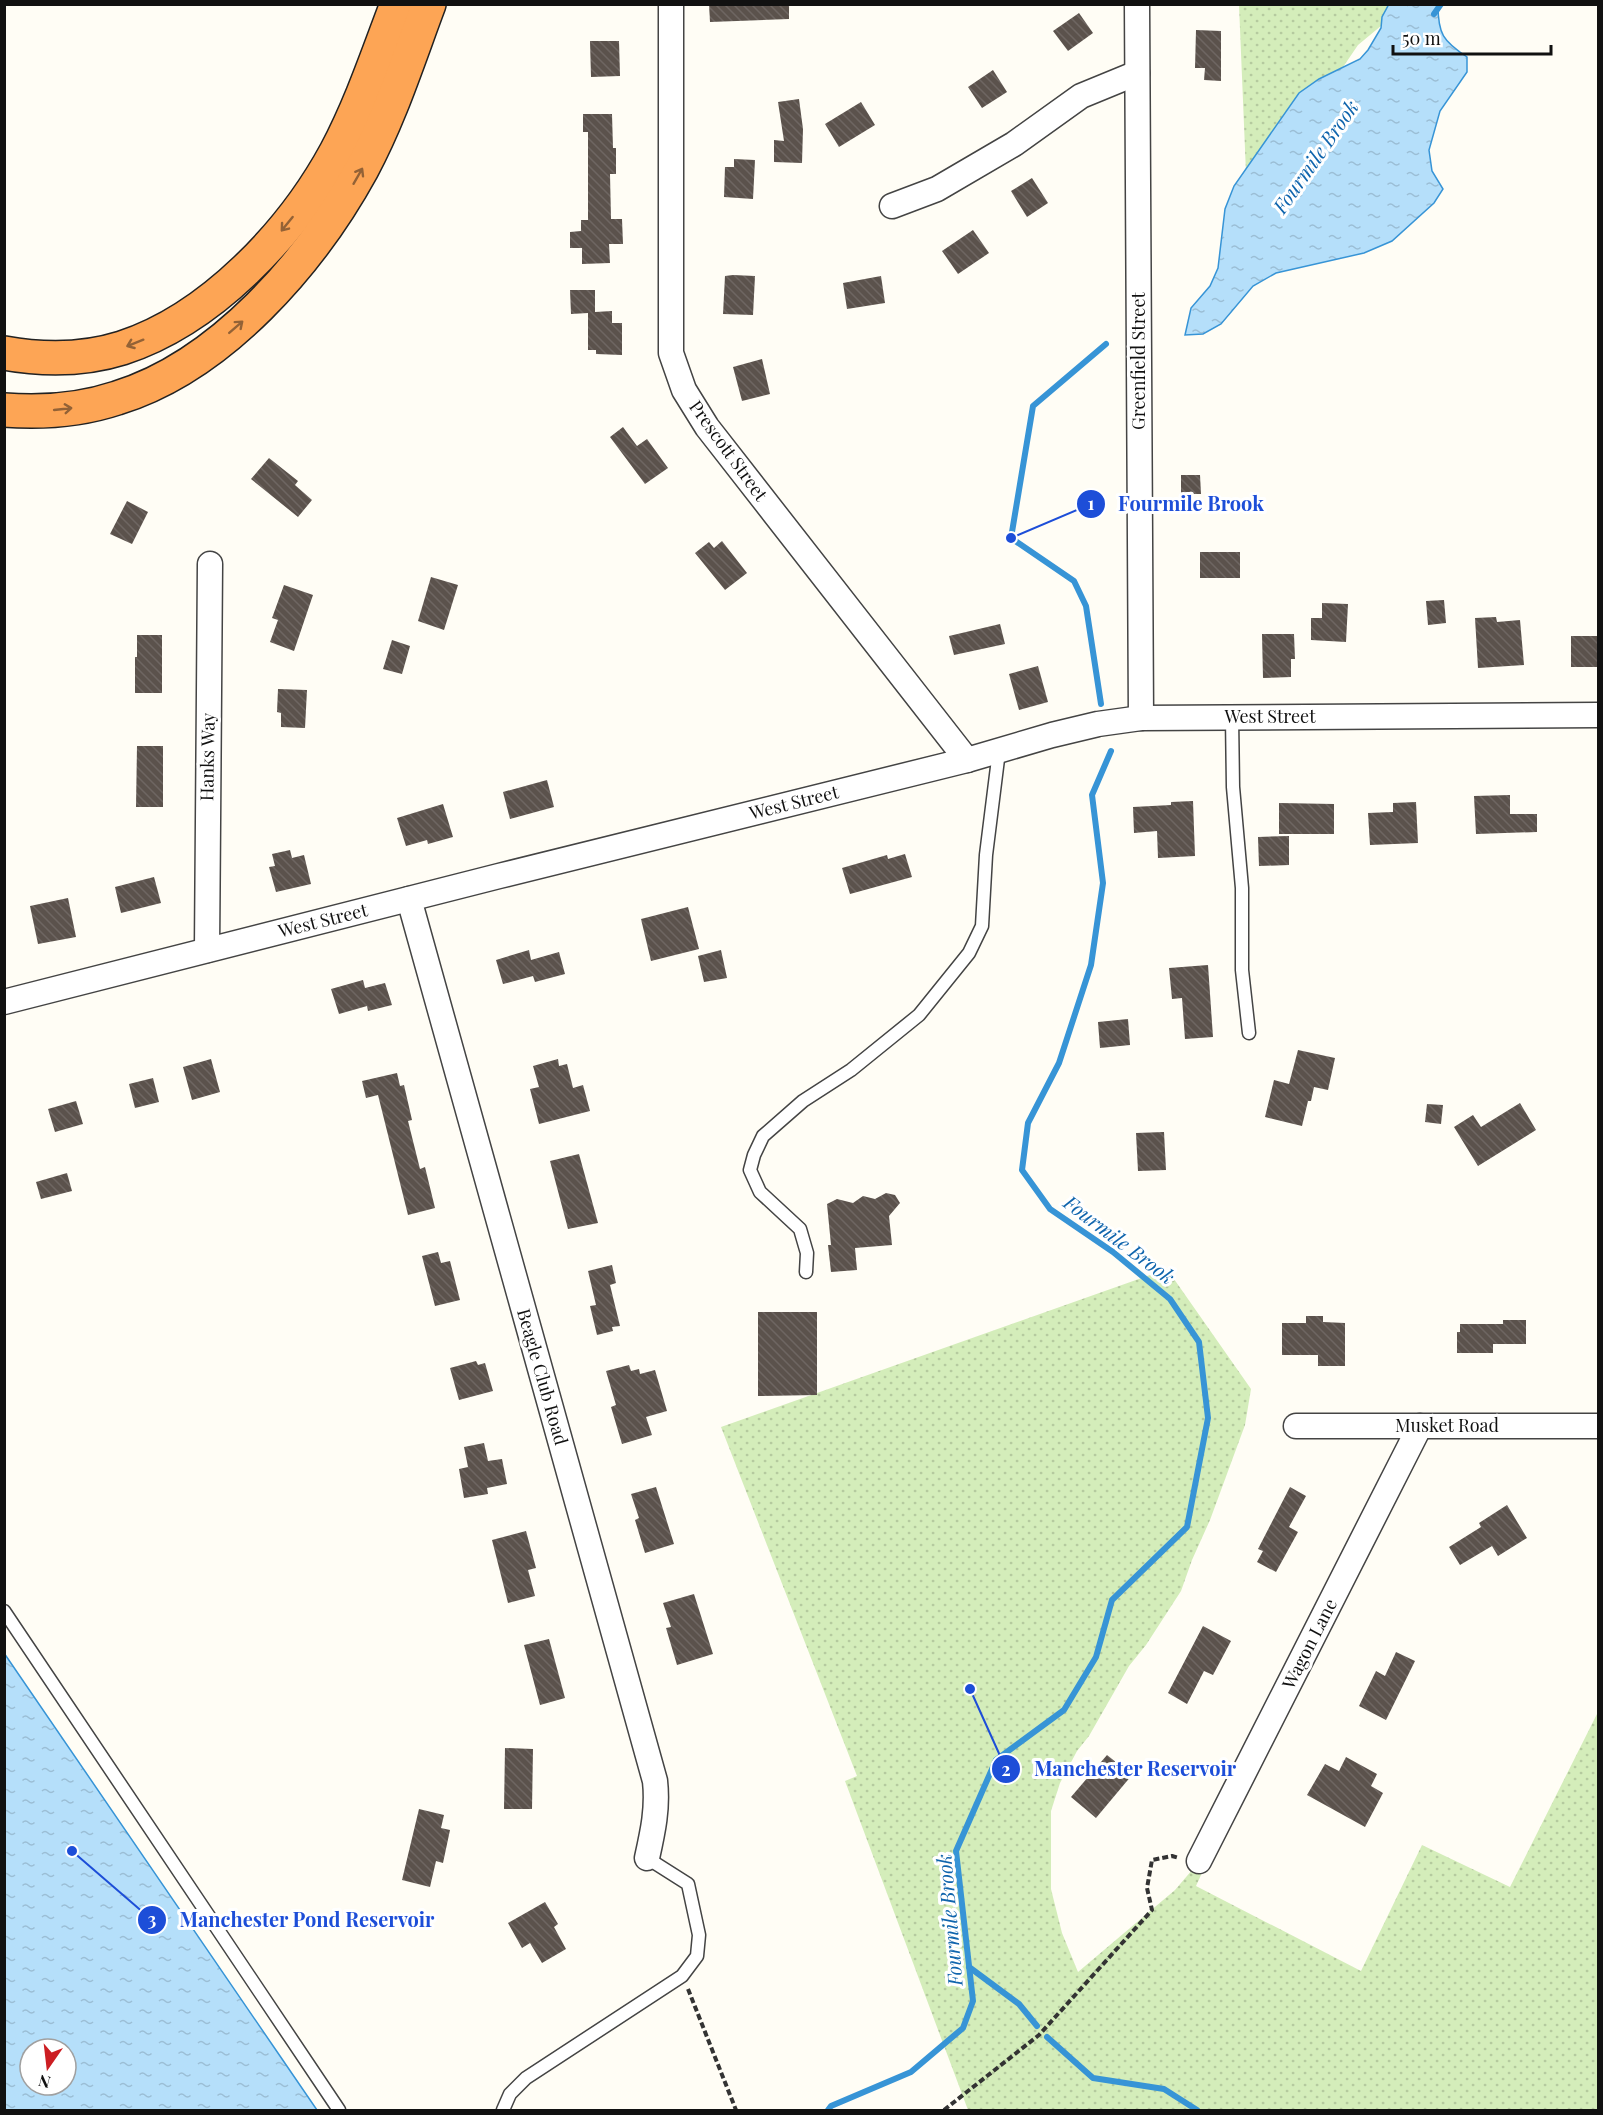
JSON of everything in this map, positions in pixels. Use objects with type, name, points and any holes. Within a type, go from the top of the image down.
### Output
[{"type":"highway","points":[[375,63],[386,4]]},
{"type":"highway","points":[[4,353],[34,357],[70,357],[122,348],[169,327],[213,297],[243,271],[270,244],[317,183],[350,125],[397,4]]},
{"type":"highway","points":[[4,410],[34,411],[71,408],[105,402],[135,392],[192,361],[249,315],[305,255],[358,176],[382,127],[429,4]]},
{"type":"street","name":"Prescott Street","points":[[671,4],[671,352],[684,390],[707,427],[968,760]]},
{"type":"street","name":"Greenfield Street","points":[[1137,4],[1141,718]]},
{"type":"street","points":[[892,206],[937,189],[1014,144],[1081,96],[1137,73]]},
{"type":"street","name":"Hanks Way","points":[[207,950],[210,564]]},
{"type":"street","name":"West Street","points":[[4,1002],[968,760],[1098,724],[1141,718],[1599,715]]},
{"type":"street","name":"Beagle Club Road","points":[[409,899],[655,1781],[656,1812],[647,1858]]},
{"type":"street","name":"Musket Road","points":[[1296,1426],[1599,1426]]},
{"type":"street","name":"Wagon Lane","points":[[1199,1861],[1420,1426]]},
{"type":"lane","points":[[1232,717],[1233,787],[1242,888],[1242,970],[1249,1032]]},
{"type":"lane","points":[[806,1272],[807,1253],[800,1229],[760,1192],[750,1170],[754,1155],[763,1136],[803,1101],[851,1070],[919,1016],[969,953],[982,926],[986,855],[999,751]]},
{"type":"lane","points":[[4,1611],[339,2110]]},
{"type":"lane","points":[[503,2110],[510,2094],[526,2078],[682,1976],[697,1956],[699,1935],[688,1884],[647,1858]]},
{"type":"path","points":[[944,2110],[1039,2035],[1152,1911],[1147,1888],[1152,1860],[1172,1856],[1199,1861]]},
{"type":"path","points":[[682,1976],[736,2110]]},
{"type":"green space","points":[[1239,5],[1426,5],[1393,16],[1358,45],[1322,98],[1247,197]]},
{"type":"green space","points":[[1167,1269],[1251,1389],[1245,1425],[1181,1591],[1146,1645],[1129,1666],[1089,1736],[1077,1751],[1060,1783],[1051,1811],[1051,1889],[1062,1933],[1078,1972],[1175,1890],[1216,1842],[1196,1886],[1361,1971],[1422,1845],[1510,1887],[1598,1712],[1598,2110],[968,2110],[845,1781],[857,1776],[721,1427]]},
{"type":"water","points":[[1389,4],[1438,5],[1439,23],[1444,36],[1452,46],[1467,57],[1467,72],[1440,111],[1429,150],[1432,171],[1443,189],[1434,203],[1392,241],[1364,253],[1276,273],[1253,286],[1221,324],[1203,334],[1185,335],[1191,308],[1210,286],[1218,268],[1225,209],[1234,186],[1299,93],[1319,79],[1360,59],[1368,50],[1381,28],[1382,17]]},
{"type":"water","points":[[4,1653],[317,2110],[5,2110]]},
{"type":"building","points":[[709,4],[789,4],[789,19],[710,22]]},
{"type":"building","points":[[1079,13],[1093,33],[1068,51],[1053,31]]},
{"type":"building","points":[[1196,30],[1221,31],[1221,81],[1204,80],[1205,68],[1195,68]]},
{"type":"building","points":[[590,41],[619,41],[620,76],[591,77]]},
{"type":"building","points":[[993,70],[1007,92],[982,108],[968,87]]},
{"type":"building","points":[[799,99],[803,129],[802,163],[774,162],[774,140],[784,141],[778,102]]},
{"type":"building","points":[[861,102],[875,125],[839,147],[825,124]]},
{"type":"building","points":[[583,114],[612,114],[616,174],[610,174],[611,219],[622,219],[623,244],[609,244],[610,263],[582,264],[582,248],[570,248],[570,232],[581,231],[581,220],[588,220],[588,132],[583,132]]},
{"type":"building","points":[[734,159],[755,160],[753,199],[724,197],[725,167],[734,167]]},
{"type":"building","points":[[1032,178],[1048,203],[1027,217],[1011,191]]},
{"type":"building","points":[[973,230],[989,253],[958,274],[942,251]]},
{"type":"building","points":[[725,276],[755,276],[753,315],[723,314]]},
{"type":"building","points":[[881,276],[885,303],[847,309],[843,283]]},
{"type":"building","points":[[570,290],[595,290],[595,312],[612,311],[612,323],[622,323],[622,355],[596,354],[596,350],[588,350],[588,313],[571,314]]},
{"type":"building","points":[[762,359],[770,394],[742,401],[733,367]]},
{"type":"building","points":[[623,427],[637,446],[647,439],[668,468],[645,484],[610,437]]},
{"type":"building","points":[[269,458],[298,481],[295,485],[312,500],[298,517],[251,479]]},
{"type":"building","points":[[1181,475],[1200,475],[1201,494],[1181,494]]},
{"type":"building","points":[[127,501],[148,512],[132,544],[110,534]]},
{"type":"building","points":[[722,541],[747,573],[725,590],[695,553],[709,542],[714,548]]},
{"type":"building","points":[[1200,552],[1240,552],[1240,578],[1200,578]]},
{"type":"building","points":[[431,577],[458,585],[444,630],[418,621]]},
{"type":"building","points":[[284,585],[313,595],[294,651],[270,642],[278,620],[272,618]]},
{"type":"building","points":[[1444,600],[1446,623],[1428,625],[1426,601]]},
{"type":"building","points":[[1322,603],[1348,604],[1346,642],[1311,640],[1311,618],[1322,618]]},
{"type":"building","points":[[1496,617],[1497,622],[1520,620],[1524,665],[1478,668],[1475,618]]},
{"type":"building","points":[[1000,624],[1005,644],[954,655],[949,636]]},
{"type":"building","points":[[1262,634],[1294,634],[1295,659],[1291,659],[1291,677],[1263,678]]},
{"type":"building","points":[[137,635],[162,635],[162,693],[135,693]]},
{"type":"building","points":[[1571,636],[1599,636],[1599,667],[1571,667]]},
{"type":"building","points":[[392,640],[410,646],[402,674],[383,669]]},
{"type":"building","points":[[1038,666],[1048,702],[1019,710],[1009,674]]},
{"type":"building","points":[[278,689],[307,690],[305,728],[281,727],[281,713],[277,712]]},
{"type":"building","points":[[137,746],[163,746],[163,807],[136,807]]},
{"type":"building","points":[[547,780],[554,807],[510,819],[503,792]]},
{"type":"building","points":[[1510,795],[1510,814],[1537,814],[1537,832],[1476,834],[1474,796]]},
{"type":"building","points":[[1193,801],[1195,856],[1158,858],[1157,831],[1134,833],[1133,807]]},
{"type":"building","points":[[1416,802],[1418,843],[1370,845],[1368,813],[1393,812],[1393,803]]},
{"type":"building","points":[[1279,803],[1334,804],[1334,834],[1279,834]]},
{"type":"building","points":[[443,804],[453,837],[428,844],[427,840],[406,846],[397,818]]},
{"type":"building","points":[[1289,836],[1289,865],[1259,866],[1258,837]]},
{"type":"building","points":[[290,850],[292,858],[304,855],[311,884],[276,892],[269,867],[275,866],[272,854]]},
{"type":"building","points":[[905,854],[912,877],[850,894],[842,868],[887,855],[888,859]]},
{"type":"building","points":[[154,877],[161,903],[121,913],[115,887]]},
{"type":"building","points":[[68,898],[76,937],[38,944],[30,906]]},
{"type":"building","points":[[688,907],[699,949],[651,961],[641,919]]},
{"type":"building","points":[[529,950],[531,960],[559,952],[565,974],[535,982],[533,976],[503,984],[496,960]]},
{"type":"building","points":[[721,950],[727,978],[704,982],[698,956]]},
{"type":"building","points":[[1208,965],[1213,1037],[1185,1039],[1182,998],[1172,999],[1169,968]]},
{"type":"building","points":[[363,980],[365,988],[385,983],[392,1005],[368,1011],[367,1006],[339,1014],[331,989]]},
{"type":"building","points":[[1128,1019],[1130,1045],[1100,1048],[1098,1022]]},
{"type":"building","points":[[1298,1050],[1335,1058],[1328,1090],[1314,1087],[1302,1126],[1265,1117],[1274,1080],[1289,1084]]},
{"type":"building","points":[[211,1059],[220,1092],[192,1100],[183,1067]]},
{"type":"building","points":[[558,1059],[559,1066],[567,1064],[573,1088],[583,1085],[590,1111],[539,1124],[530,1089],[539,1087],[533,1066]]},
{"type":"building","points":[[397,1073],[400,1086],[404,1085],[412,1120],[408,1121],[420,1169],[425,1167],[435,1208],[408,1215],[378,1095],[366,1098],[362,1081]]},
{"type":"building","points":[[153,1078],[159,1102],[135,1108],[129,1084]]},
{"type":"building","points":[[76,1101],[83,1124],[55,1132],[48,1109]]},
{"type":"building","points":[[1520,1103],[1536,1130],[1478,1166],[1454,1127],[1473,1115],[1481,1127]]},
{"type":"building","points":[[1427,1104],[1443,1105],[1441,1124],[1425,1122]]},
{"type":"building","points":[[1164,1132],[1166,1170],[1138,1171],[1136,1133]]},
{"type":"building","points":[[579,1154],[598,1223],[568,1229],[550,1161]]},
{"type":"building","points":[[67,1173],[72,1191],[41,1199],[36,1182]]},
{"type":"building","points":[[886,1193],[895,1195],[900,1203],[889,1216],[892,1245],[855,1248],[857,1270],[831,1272],[827,1204],[837,1199],[853,1203],[863,1196],[875,1199]]},
{"type":"building","points":[[438,1252],[441,1263],[450,1261],[460,1300],[435,1306],[422,1256]]},
{"type":"building","points":[[612,1265],[616,1283],[610,1285],[620,1326],[612,1327],[613,1331],[597,1335],[590,1306],[596,1305],[588,1271]]},
{"type":"building","points":[[758,1312],[817,1312],[817,1395],[758,1396]]},
{"type":"building","points":[[1306,1316],[1323,1316],[1323,1322],[1345,1323],[1345,1366],[1318,1366],[1318,1355],[1282,1355],[1282,1323],[1306,1323]]},
{"type":"building","points":[[1503,1320],[1526,1320],[1526,1344],[1493,1344],[1493,1353],[1457,1353],[1457,1332],[1460,1332],[1460,1324],[1503,1324]]},
{"type":"building","points":[[476,1361],[478,1365],[485,1363],[493,1391],[459,1400],[450,1368]]},
{"type":"building","points":[[629,1365],[631,1371],[639,1369],[640,1374],[655,1370],[667,1411],[646,1417],[652,1435],[622,1444],[611,1407],[616,1405],[606,1371]]},
{"type":"building","points":[[484,1443],[488,1461],[502,1459],[507,1484],[487,1488],[488,1494],[464,1498],[459,1469],[468,1467],[464,1447]]},
{"type":"building","points":[[656,1487],[674,1544],[645,1553],[635,1520],[639,1518],[631,1494]]},
{"type":"building","points":[[1290,1487],[1306,1496],[1289,1527],[1298,1532],[1276,1572],[1257,1562],[1263,1551],[1258,1549]]},
{"type":"building","points":[[1507,1505],[1527,1538],[1498,1556],[1492,1546],[1460,1565],[1449,1547],[1481,1527],[1479,1523]]},
{"type":"building","points":[[526,1531],[536,1568],[528,1570],[535,1596],[508,1603],[492,1540]]},
{"type":"building","points":[[694,1594],[713,1654],[677,1665],[666,1628],[671,1627],[663,1603]]},
{"type":"building","points":[[1203,1626],[1231,1641],[1213,1675],[1204,1671],[1187,1704],[1168,1693]]},
{"type":"building","points":[[549,1639],[565,1698],[540,1705],[524,1645]]},
{"type":"building","points":[[1396,1652],[1415,1661],[1386,1720],[1359,1706],[1376,1671],[1385,1676]]},
{"type":"building","points":[[505,1748],[533,1749],[532,1809],[504,1809]]},
{"type":"building","points":[[1107,1755],[1132,1775],[1096,1818],[1071,1797]]},
{"type":"building","points":[[1346,1757],[1377,1774],[1371,1786],[1383,1793],[1365,1827],[1307,1795],[1325,1764],[1339,1771]]},
{"type":"building","points":[[419,1809],[444,1815],[441,1828],[450,1830],[443,1863],[436,1861],[430,1887],[402,1880]]},
{"type":"building","points":[[545,1902],[558,1924],[554,1927],[566,1949],[542,1963],[530,1943],[522,1948],[508,1923]]},
{"type":"waterway","name":"Fourmile Brook","points":[[1434,14],[1441,4]]},
{"type":"waterway","name":"Fourmile Brook","points":[[1101,704],[1086,606],[1074,581],[1011,538],[1033,406],[1106,344]]},
{"type":"waterway","name":"Fourmile Brook","points":[[828,2110],[831,2106],[911,2072],[963,2028],[973,2001],[956,1851],[996,1760],[1064,1710],[1096,1657],[1112,1600],[1187,1527],[1208,1418],[1199,1342],[1170,1299],[1113,1252],[1050,1209],[1022,1170],[1028,1123],[1059,1063],[1091,965],[1103,883],[1092,795],[1111,751]]},
{"type":"waterway","points":[[969,1967],[1019,2004],[1037,2026]]},
{"type":"waterway","points":[[1047,2037],[1093,2078],[1164,2089],[1197,2110]]},
{"type":"place","name":"Fourmile Brook","points":[[1011,538]]},
{"type":"place","name":"Manchester Reservoir","points":[[970,1689]]},
{"type":"place","name":"Manchester Pond Reservoir","points":[[72,1851]]}]
